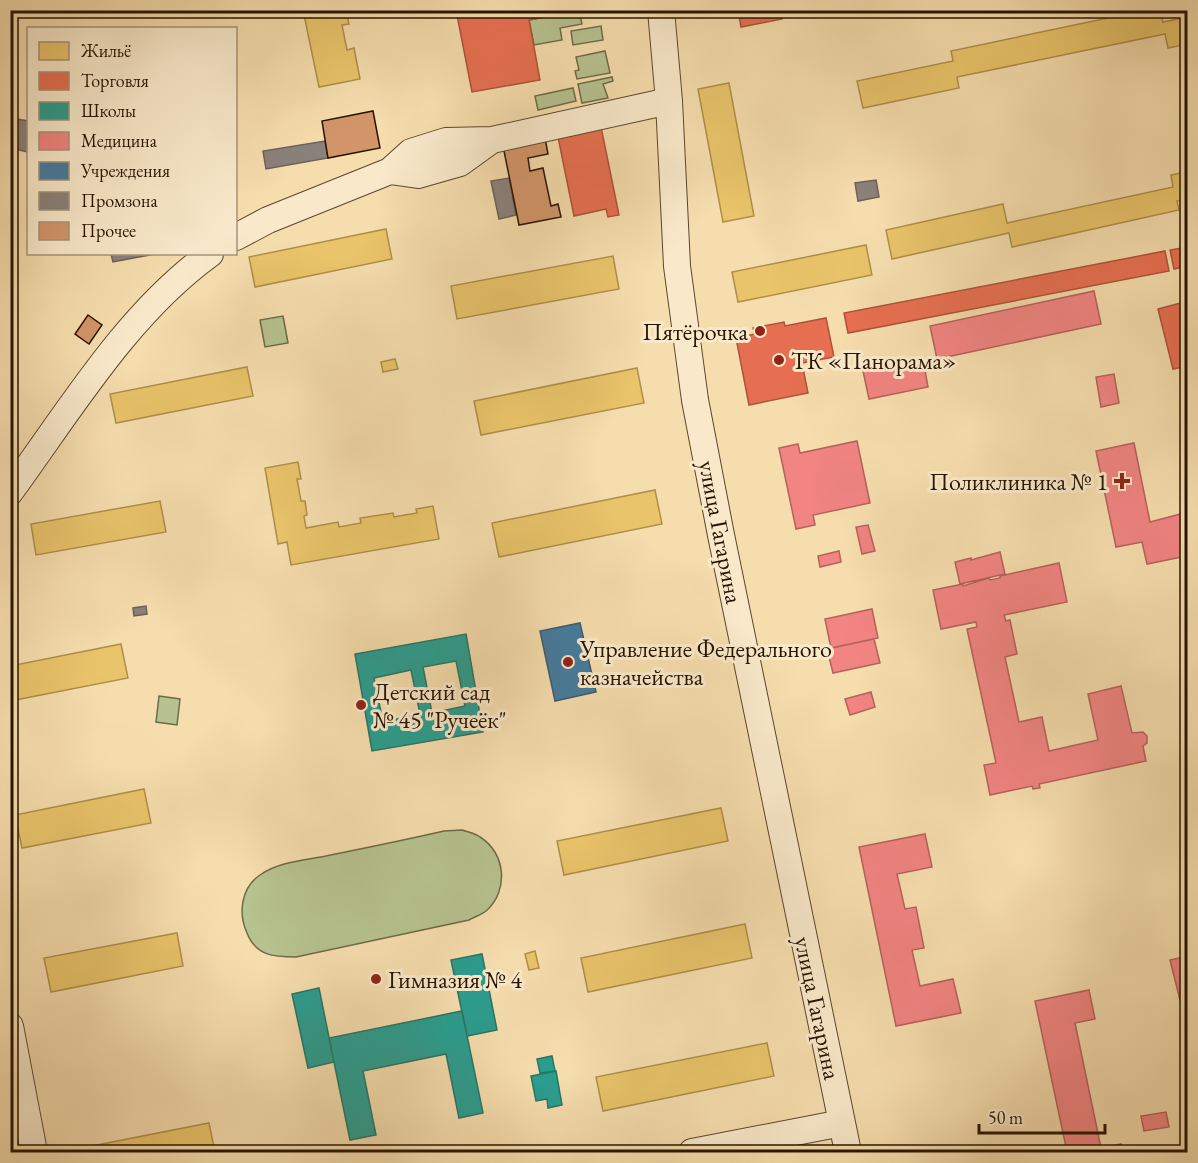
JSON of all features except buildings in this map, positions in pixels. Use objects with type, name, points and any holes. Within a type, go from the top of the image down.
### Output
[{"type":"street","name":"улица Гагарина","points":[[661,10],[669,101],[676,266],[695,400],[848,1152]]},
{"type":"street","points":[[237,236],[268,220],[390,171],[411,152],[446,141],[492,140],[669,101]]},
{"type":"street","points":[[10,492],[123,338],[152,304],[185,272],[209,255]]},
{"type":"street","points":[[10,1026],[34,1152]]},
{"type":"street","points":[[692,1152],[842,1122]]},
{"type":"green space","points":[[579,11],[582,24],[560,28],[562,40],[534,45],[529,20]]},
{"type":"green space","points":[[601,26],[603,40],[573,45],[571,31]]},
{"type":"green space","points":[[605,51],[610,73],[577,79],[575,71],[579,70],[576,57]]},
{"type":"green space","points":[[612,77],[613,81],[603,84],[608,98],[582,103],[578,84]]},
{"type":"green space","points":[[573,88],[576,101],[538,110],[535,96]]},
{"type":"green space","points":[[283,316],[288,343],[265,347],[260,320]]},
{"type":"green space","points":[[159,696],[180,699],[177,725],[156,722]]},
{"type":"green space","points":[[462,830],[476,834],[489,844],[499,862],[501,883],[498,893],[493,903],[482,914],[469,920],[296,957],[267,954],[251,941],[244,925],[243,901],[254,880],[267,871],[292,862],[444,831]]},
{"type":"place","name":"Пятёрочка","points":[[760,331]]},
{"type":"place","name":"ТК «Панорама»","points":[[779,360]]},
{"type":"place","name":"Поликлиника № 1","points":[[1122,481]]},
{"type":"place","name":"Управление Федерального казначейства","points":[[568,662]]},
{"type":"place","name":"Детский сад № 45 \"Ручеёк\"","points":[[361,705]]},
{"type":"place","name":"Гимназия № 4","points":[[376,979]]}]
